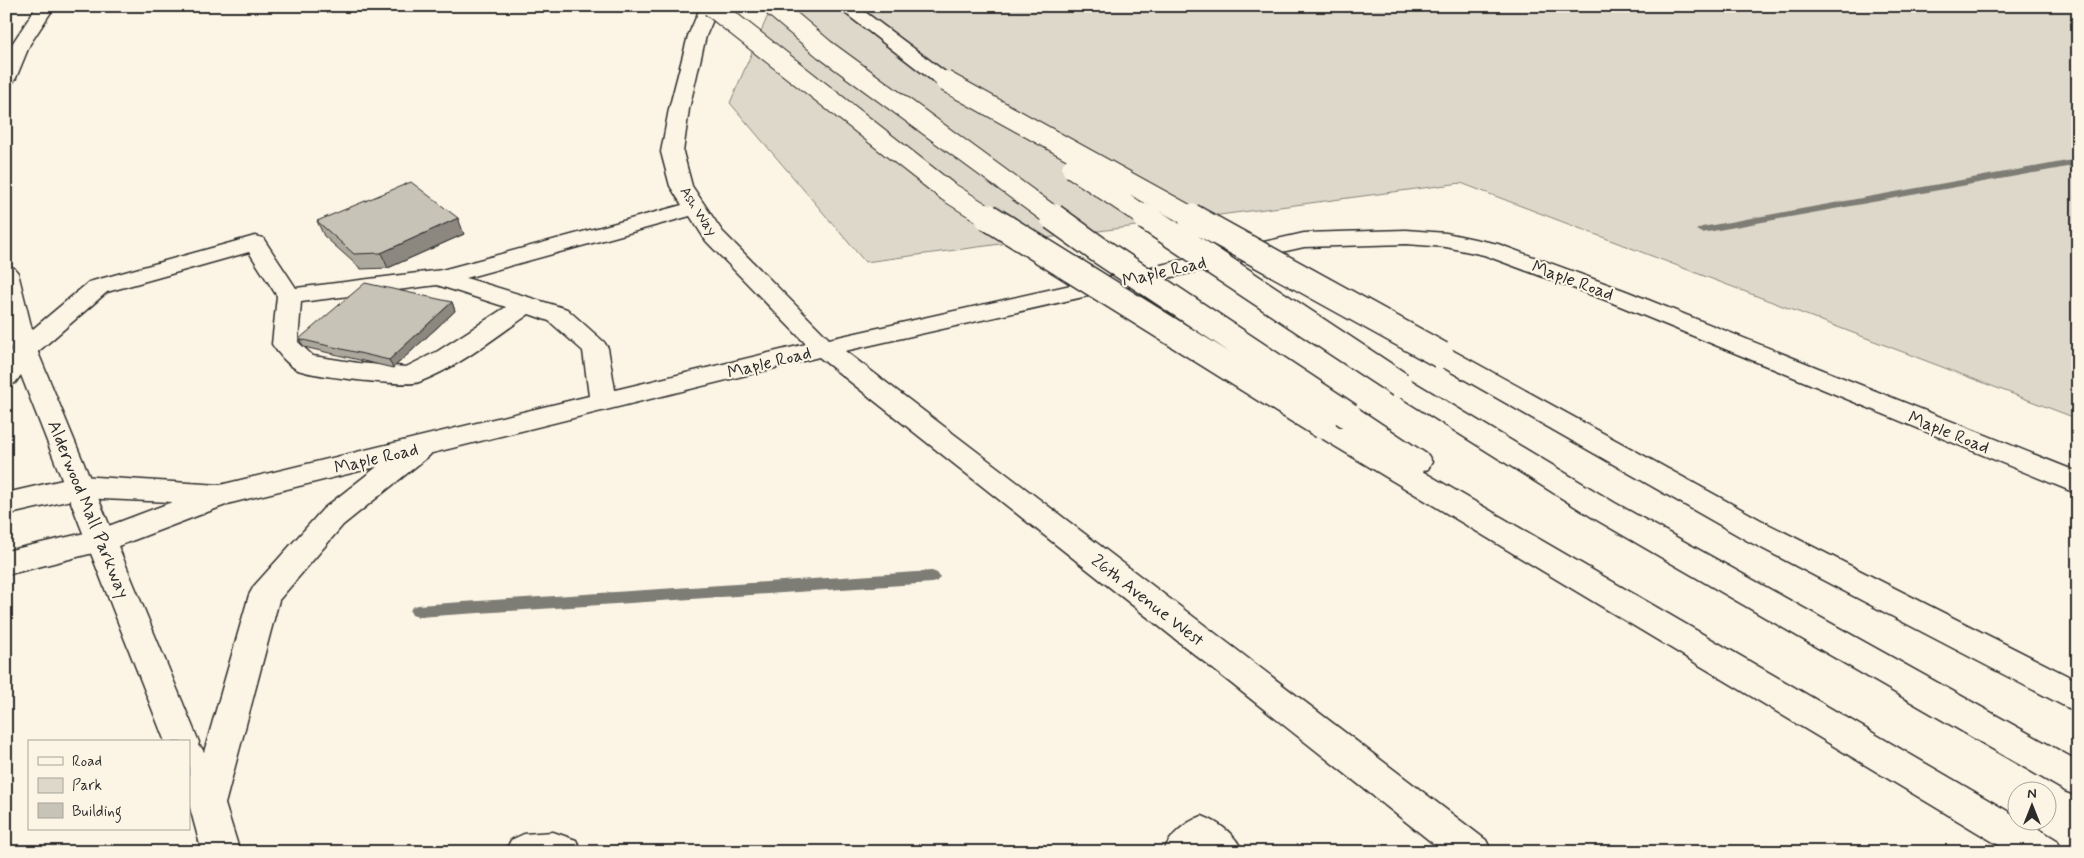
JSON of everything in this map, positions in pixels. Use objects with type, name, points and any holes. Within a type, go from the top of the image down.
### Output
[{"type":"main road","points":[[6,78],[21,44],[46,6]]},
{"type":"main road","points":[[710,6],[745,31],[947,191],[1336,421],[1670,632],[2044,852]]},
{"type":"main road","name":"Ash Way","points":[[710,6],[697,36],[679,109],[672,152],[681,186],[714,236],[824,348]]},
{"type":"main road","points":[[773,6],[824,49],[1336,421]]},
{"type":"main road","points":[[845,6],[945,80],[1120,201],[1400,385],[1604,511],[2078,780]]},
{"type":"main road","points":[[945,80],[1760,533],[2078,697]]},
{"type":"main road","points":[[289,296],[440,278],[695,208]]},
{"type":"main road","name":"Maple Road","points":[[6,563],[102,540],[225,494],[824,348],[1304,240],[1406,237],[1446,240],[1490,248],[1617,296],[2078,484]]},
{"type":"main road","points":[[6,377],[24,350],[98,287],[255,242],[289,296],[285,344],[305,363],[358,372],[410,376],[447,357],[526,305]]},
{"type":"main road","name":"Alderwood Mall Parkway","points":[[6,274],[24,350],[181,740]]},
{"type":"main road","points":[[440,278],[558,315],[596,348],[604,403]]},
{"type":"main road","name":"26th Avenue West","points":[[824,348],[1473,852]]},
{"type":"main road","points":[[207,804],[265,595],[332,517],[420,448]]},
{"type":"main road","name":"Maple Road","points":[[6,504],[80,487],[225,494]]},
{"type":"main road","points":[[190,761],[207,804],[221,852]]},
{"type":"main road","points":[[1182,852],[1202,833],[1224,852]]},
{"type":"main road","points":[[524,852],[552,850],[563,852]]},
{"type":"green space","points":[[772,6],[2078,6],[2078,419],[1461,183],[865,262],[730,103]]},
{"type":"building","points":[[411,182],[458,218],[381,253],[354,254],[317,221]]},
{"type":"building","points":[[365,283],[452,302],[389,360],[299,339]]},
{"type":"waterway","points":[[1702,230],[2078,162]]},
{"type":"waterway","points":[[418,611],[932,577]]}]
